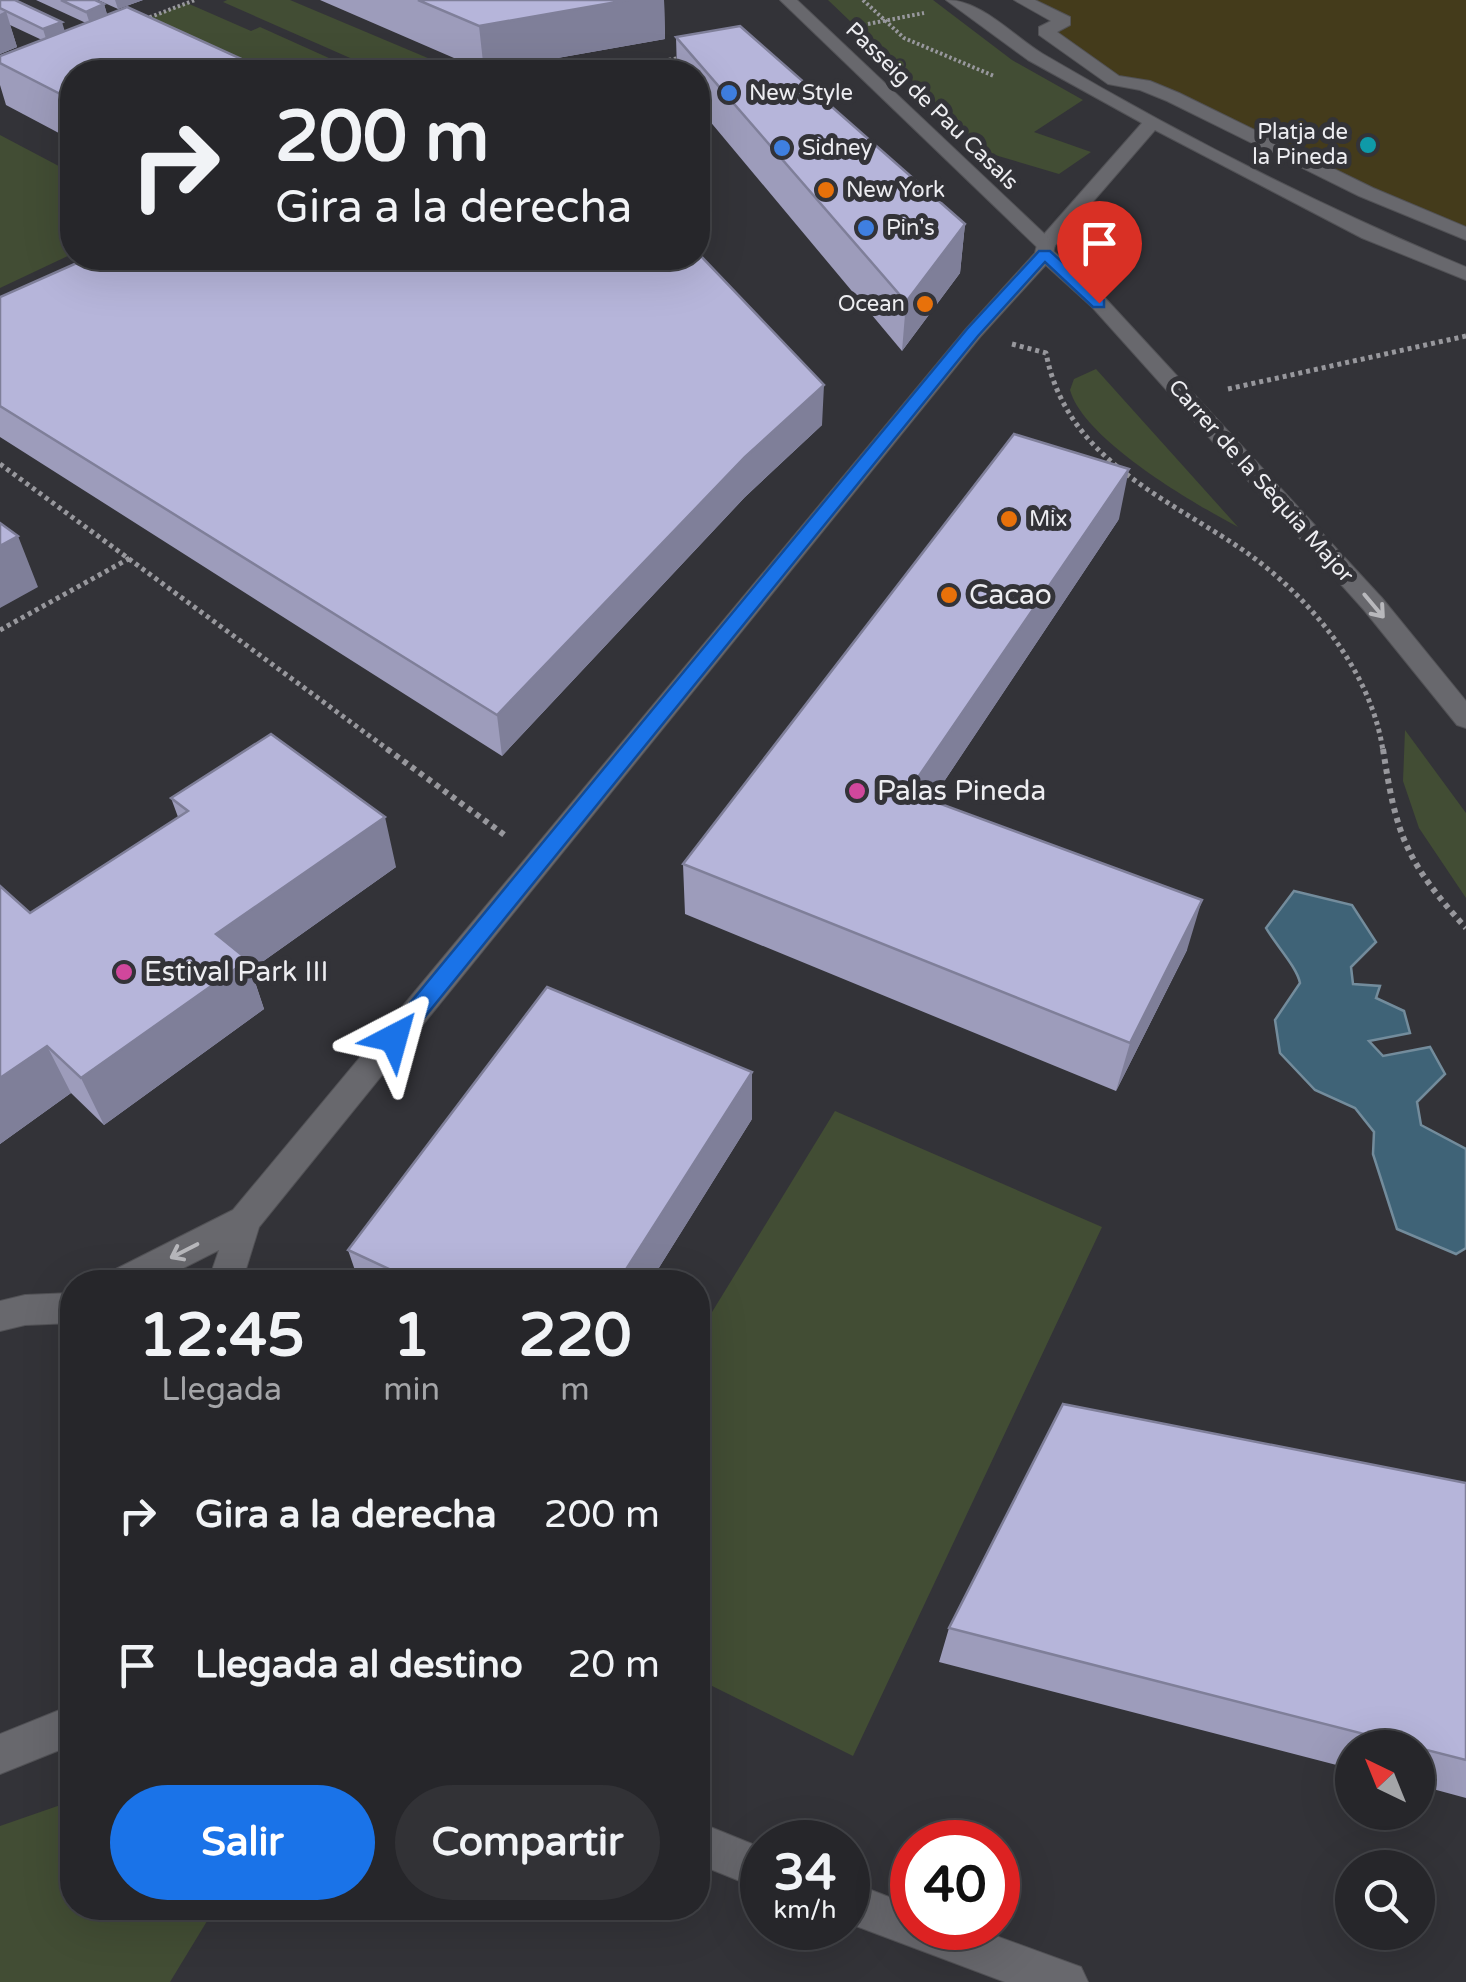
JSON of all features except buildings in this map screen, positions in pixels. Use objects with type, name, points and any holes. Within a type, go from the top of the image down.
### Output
[{"type":"street","name":"Passeig de Pau Casals","points":[[788,0],[1045,249]]},
{"type":"street","points":[[1022,0],[1064,21],[1044,31],[1114,80],[1159,91],[1366,192],[1466,234]]},
{"type":"street","points":[[957,2],[1034,56],[1153,122],[1370,234],[1466,274]]},
{"type":"street","points":[[229,1270],[245,1220],[973,333],[1153,122]]},
{"type":"street","name":"Carrer de la Sèquia Major","points":[[1045,249],[1374,604],[1466,719]]},
{"type":"street","points":[[147,1270],[245,1220]]},
{"type":"street","points":[[0,1316],[60,1309]]},
{"type":"street","points":[[0,1754],[60,1730]]},
{"type":"street","points":[[710,1848],[740,1860]]},
{"type":"street","points":[[971,1950],[1045,1979]]},
{"type":"path","points":[[145,20],[195,0]]},
{"type":"path","points":[[822,32],[957,2]]},
{"type":"path","points":[[669,60],[698,55]]},
{"type":"path","points":[[973,333],[1046,353],[1055,395],[1105,455],[1148,489],[1274,573],[1305,604],[1340,651],[1375,712],[1398,832],[1445,906],[1466,928]]},
{"type":"path","points":[[1185,398],[1466,336]]},
{"type":"path","points":[[0,464],[539,861]]},
{"type":"path","points":[[0,630],[131,558]]},
{"type":"green space","points":[[290,0],[432,60],[355,60],[223,2]]},
{"type":"green space","points":[[828,0],[933,0],[1012,60],[1083,100],[1034,132],[1091,152],[1059,174],[988,153]]},
{"type":"green space","points":[[187,3],[251,31],[260,27],[333,60],[217,60],[145,19]]},
{"type":"green space","points":[[0,135],[60,167],[60,260],[0,288]]},
{"type":"green space","points":[[1096,369],[1238,527],[1142,468],[1096,429],[1079,409],[1070,390],[1074,379]]},
{"type":"green space","points":[[1405,730],[1466,813],[1466,898],[1419,828],[1403,781]]},
{"type":"green space","points":[[835,1111],[1102,1227],[853,1756],[710,1685],[710,1315]]},
{"type":"green space","points":[[60,1805],[60,1920],[208,1920],[170,1982],[0,1982],[0,1826]]},
{"type":"sand","name":"Platja de la Pineda","points":[[1022,0],[1466,0],[1466,234],[1173,97],[1114,80],[1045,31],[1062,22]]},
{"type":"water","points":[[1294,891],[1352,905],[1376,942],[1351,967],[1353,984],[1380,986],[1376,998],[1404,1011],[1410,1033],[1369,1041],[1383,1056],[1430,1047],[1445,1074],[1417,1102],[1421,1125],[1466,1149],[1466,1248],[1456,1254],[1397,1229],[1373,1154],[1374,1132],[1355,1108],[1315,1090],[1280,1053],[1275,1020],[1300,983],[1266,928]]},
{"type":"place","name":"New Style","points":[[729,93]]},
{"type":"place","name":"Platja de la Pineda","points":[[1368,145]]},
{"type":"place","name":"Sidney","points":[[782,148]]},
{"type":"place","name":"New York","points":[[826,190]]},
{"type":"place","name":"Pin's","points":[[866,228]]},
{"type":"place","name":"Ocean","points":[[925,304]]},
{"type":"place","name":"Mix","points":[[1009,519]]},
{"type":"place","name":"Cacao","points":[[949,595]]},
{"type":"place","name":"Palas Pineda","points":[[857,791]]},
{"type":"place","name":"Estival Park III","points":[[124,972]]},
{"type":"route","points":[[394,1038],[973,333],[1044,254],[1099,303]]}]
